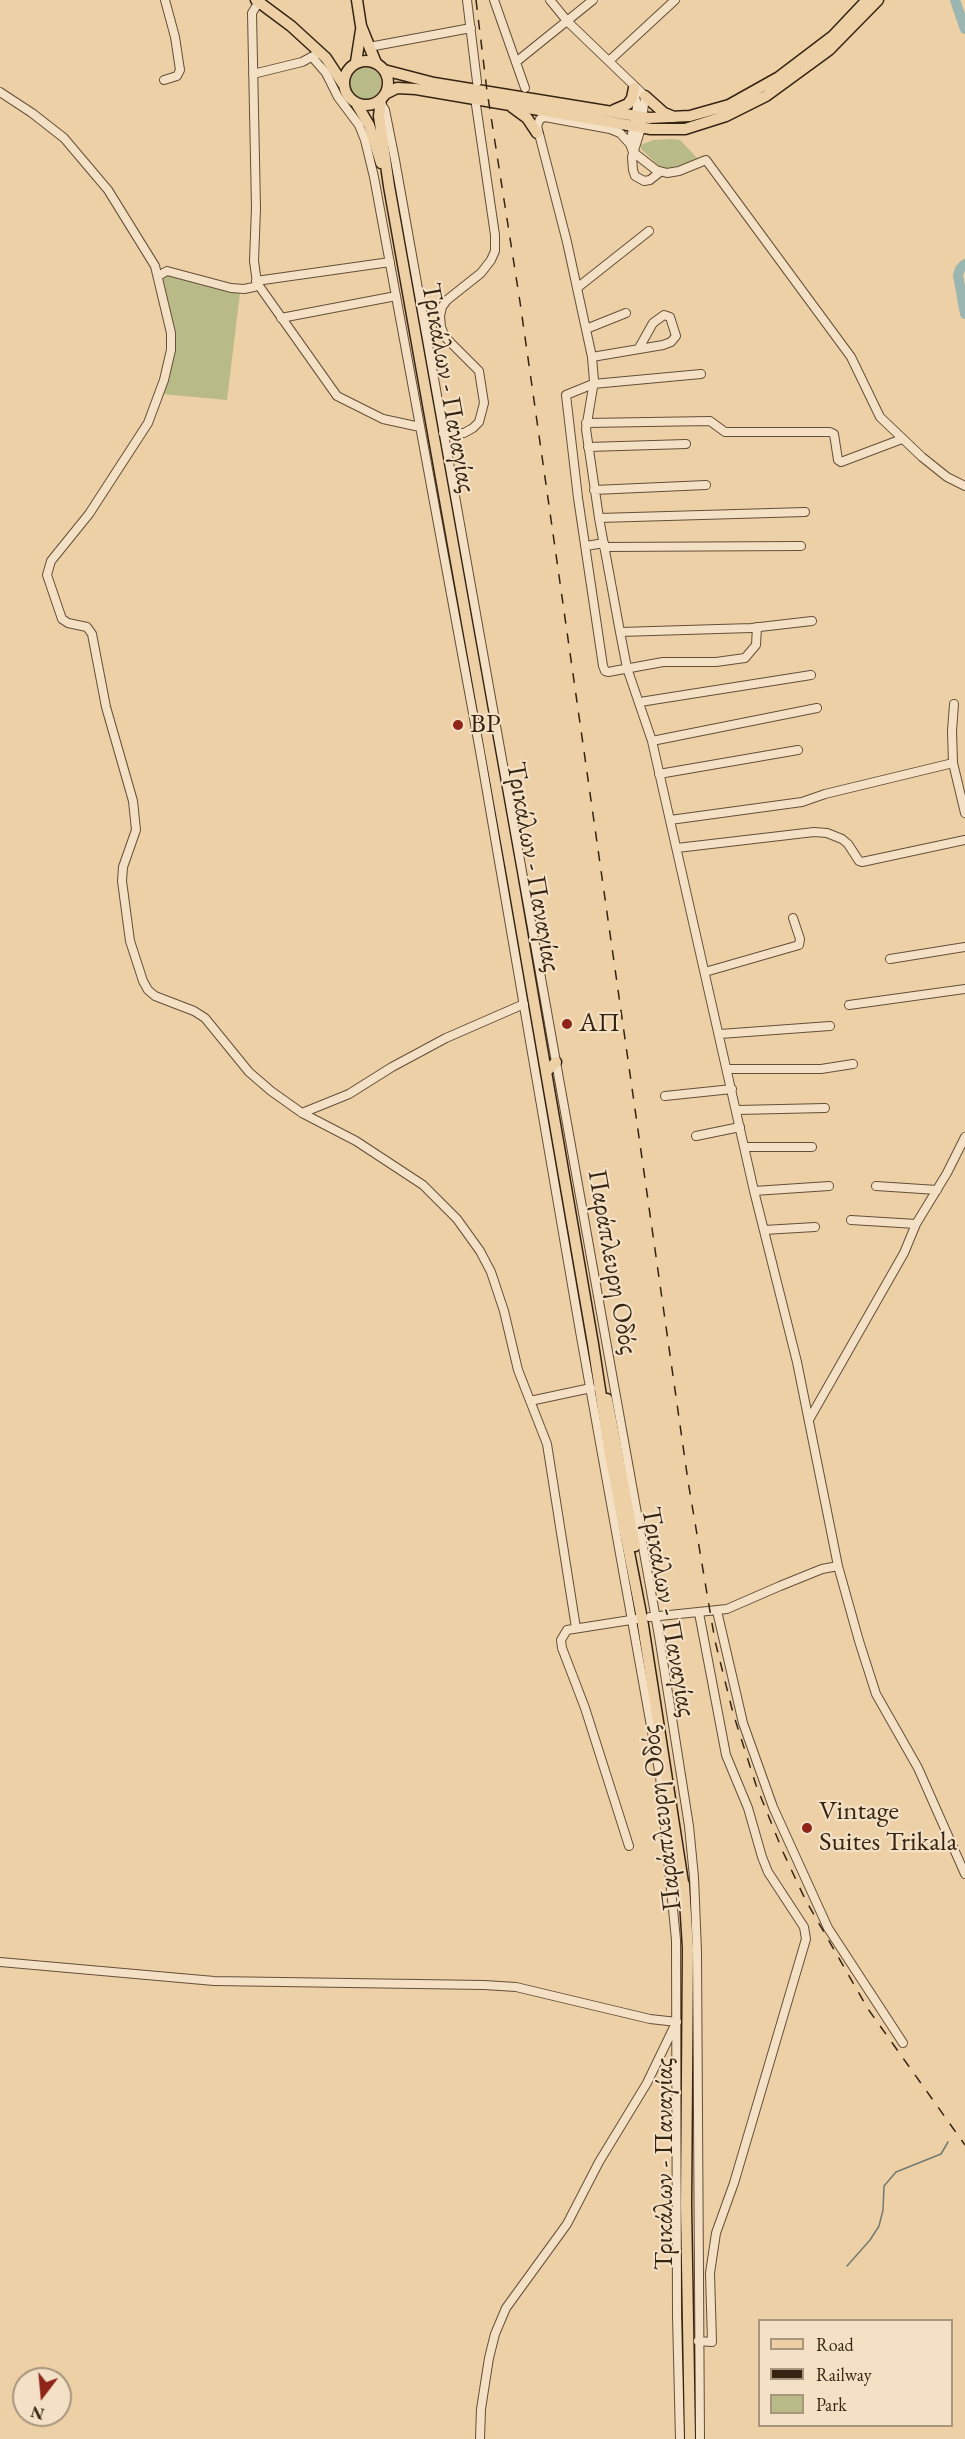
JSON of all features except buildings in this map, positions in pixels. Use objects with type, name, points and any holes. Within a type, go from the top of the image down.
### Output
[{"type":"main road","points":[[357,0],[361,26],[369,47],[388,82],[382,99]]},
{"type":"main road","points":[[319,56],[344,65],[365,60],[434,84],[611,111],[641,125],[720,108],[760,88],[824,43],[867,0]]},
{"type":"main road","points":[[260,2],[319,56],[343,84],[347,95],[356,103],[369,105],[397,88],[405,88],[670,130],[692,127],[754,104],[829,50],[878,0]]},
{"type":"main road","points":[[343,84],[346,72],[354,64],[361,26]]},
{"type":"main road","points":[[611,111],[628,104],[632,98],[633,85]]},
{"type":"main road","points":[[645,96],[664,113],[674,118]]},
{"type":"main road","name":"Τρικάλων - Παναγίας","points":[[382,99],[379,116],[389,186],[479,688],[486,753],[529,1003],[546,1072],[593,1344],[611,1414],[679,1816],[683,1848],[688,1948],[686,2206],[690,2439]]},
{"type":"main road","points":[[504,102],[522,114],[537,133]]},
{"type":"main road","name":"Τρικάλων - Παναγίας","points":[[356,103],[389,186]]},
{"type":"main road","points":[[471,699],[479,688]]},
{"type":"main road","points":[[529,1003],[546,1008]]},
{"type":"main road","points":[[546,1072],[556,1062]]},
{"type":"street","points":[[164,80],[177,76],[180,70],[175,37],[165,0]]},
{"type":"street","points":[[467,0],[477,82]]},
{"type":"street","points":[[494,0],[525,88]]},
{"type":"street","points":[[550,0],[568,22],[645,96],[641,125],[632,148],[633,170],[640,179],[650,180],[660,172],[676,172],[706,160],[851,357],[875,410],[902,439],[934,467],[965,486]]},
{"type":"street","points":[[516,62],[593,0]]},
{"type":"street","points":[[609,61],[675,0]]},
{"type":"street","points":[[260,2],[253,22],[255,284],[337,396],[383,419],[420,427]]},
{"type":"street","points":[[369,47],[471,28]]},
{"type":"street","points":[[253,74],[319,56],[369,139],[471,699],[486,753]]},
{"type":"street","points":[[633,85],[641,125]]},
{"type":"street","points":[[0,92],[52,128],[77,152],[113,198],[157,271],[171,344],[156,404],[131,452],[89,514],[49,565],[47,578],[62,619],[68,623],[87,627],[92,634],[104,702],[133,801],[136,830],[122,876],[130,941],[145,984],[155,996],[194,1011],[205,1018],[257,1080],[302,1113],[350,1137],[423,1185],[457,1219],[488,1263],[504,1311],[518,1370],[542,1429],[553,1472],[559,1530],[576,1628]]},
{"type":"street","points":[[443,433],[464,433],[473,428],[479,422],[484,403],[479,371],[445,337],[440,316],[447,300],[481,273],[495,252],[495,235],[475,98]]},
{"type":"street","name":"Παράπλευρη Οδός","points":[[382,99],[395,160],[556,1062],[644,1618],[676,1940],[677,2315],[680,2439]]},
{"type":"street","points":[[660,172],[613,129],[548,117],[538,121],[537,133],[577,288],[592,357],[593,384],[586,423],[588,447],[627,668],[652,741],[754,1191],[810,1418],[838,1566],[876,1694],[918,1768],[965,1874]]},
{"type":"street","points":[[577,288],[649,231]]},
{"type":"street","points":[[157,271],[166,271],[231,288],[244,289],[255,284],[390,262]]},
{"type":"street","points":[[281,318],[396,296]]},
{"type":"street","points":[[586,329],[626,313]]},
{"type":"street","points":[[592,357],[663,345],[673,340],[675,332],[670,317],[664,315],[653,323],[639,348]]},
{"type":"street","points":[[701,374],[593,384],[569,393],[566,398],[604,670],[608,672],[663,662],[716,662],[745,658],[756,645],[757,627]]},
{"type":"street","points":[[586,423],[710,421],[726,432],[830,432],[834,434],[838,460],[841,462],[902,439]]},
{"type":"street","points":[[588,447],[686,444]]},
{"type":"street","points":[[594,490],[706,485]]},
{"type":"street","points":[[599,518],[805,512]]},
{"type":"street","points":[[586,546],[801,546]]},
{"type":"street","points":[[620,632],[757,627],[812,621]]},
{"type":"street","points":[[640,702],[811,675]]},
{"type":"street","points":[[954,704],[953,763],[965,813]]},
{"type":"street","points":[[652,741],[817,708]]},
{"type":"street","points":[[659,774],[798,750]]},
{"type":"street","points":[[670,820],[802,802],[825,794],[953,763]]},
{"type":"street","points":[[677,848],[814,832],[827,833],[842,839],[862,862],[965,840]]},
{"type":"street","points":[[705,972],[799,945],[800,939],[793,918]]},
{"type":"street","points":[[890,959],[965,947]]},
{"type":"street","points":[[849,1005],[965,989]]},
{"type":"street","points":[[302,1113],[356,1090],[392,1067],[446,1038],[529,1003]]},
{"type":"street","name":"Παράπλευρη Οδός","points":[[529,1003],[591,1388],[683,1790],[694,1877],[697,1952],[699,2439]]},
{"type":"street","points":[[720,1034],[830,1026]]},
{"type":"street","points":[[728,1070],[821,1069],[853,1064]]},
{"type":"street","points":[[665,1096],[732,1089]]},
{"type":"street","points":[[736,1110],[825,1108]]},
{"type":"street","points":[[696,1136],[740,1127]]},
{"type":"street","points":[[810,1418],[901,1258],[916,1224],[965,1137]]},
{"type":"street","points":[[745,1147],[812,1147]]},
{"type":"street","points":[[754,1191],[830,1186]]},
{"type":"street","points":[[876,1186],[937,1190]]},
{"type":"street","points":[[851,1220],[916,1224]]},
{"type":"street","points":[[764,1230],[815,1227]]},
{"type":"street","points":[[530,1401],[591,1388]]},
{"type":"street","points":[[629,1846],[585,1708],[562,1648],[564,1634],[567,1630],[576,1628],[717,1611],[822,1569],[838,1566]]},
{"type":"street","points":[[717,1611],[743,1723],[781,1827],[828,1928],[903,2043]]},
{"type":"street","points":[[698,2341],[712,2342],[710,2273],[716,2234],[735,2183],[806,1940],[804,1927],[768,1872],[752,1819],[726,1755],[699,1613]]},
{"type":"street","points":[[0,1962],[214,1980],[516,1987],[650,2019],[677,2022],[647,2083],[599,2162],[567,2224],[506,2308],[495,2334],[489,2358],[481,2409],[480,2439]]},
{"type":"green space","points":[[365,67],[376,72],[381,83],[376,94],[365,99],[354,94],[349,83],[354,72]]},
{"type":"green space","points":[[653,140],[680,140],[700,161],[679,170],[662,169],[641,149],[641,145]]},
{"type":"green space","points":[[168,275],[240,293],[227,400],[162,394],[172,358],[162,279]]},
{"type":"waterway","points":[[955,0],[965,29]]},
{"type":"waterway","points":[[965,264],[958,275],[965,314]]},
{"type":"waterway","points":[[847,2266],[879,2226],[883,2210],[884,2186],[896,2172],[941,2154],[948,2142]]},
{"type":"railway","points":[[476,0],[487,91],[520,302],[688,1481],[715,1641],[733,1713],[756,1785],[805,1899],[868,2009],[965,2145]]},
{"type":"place","name":"BP","points":[[458,725]]},
{"type":"place","name":"ΑΠ","points":[[567,1024]]},
{"type":"place","name":"Vintage Suites Trikala","points":[[807,1828]]}]
